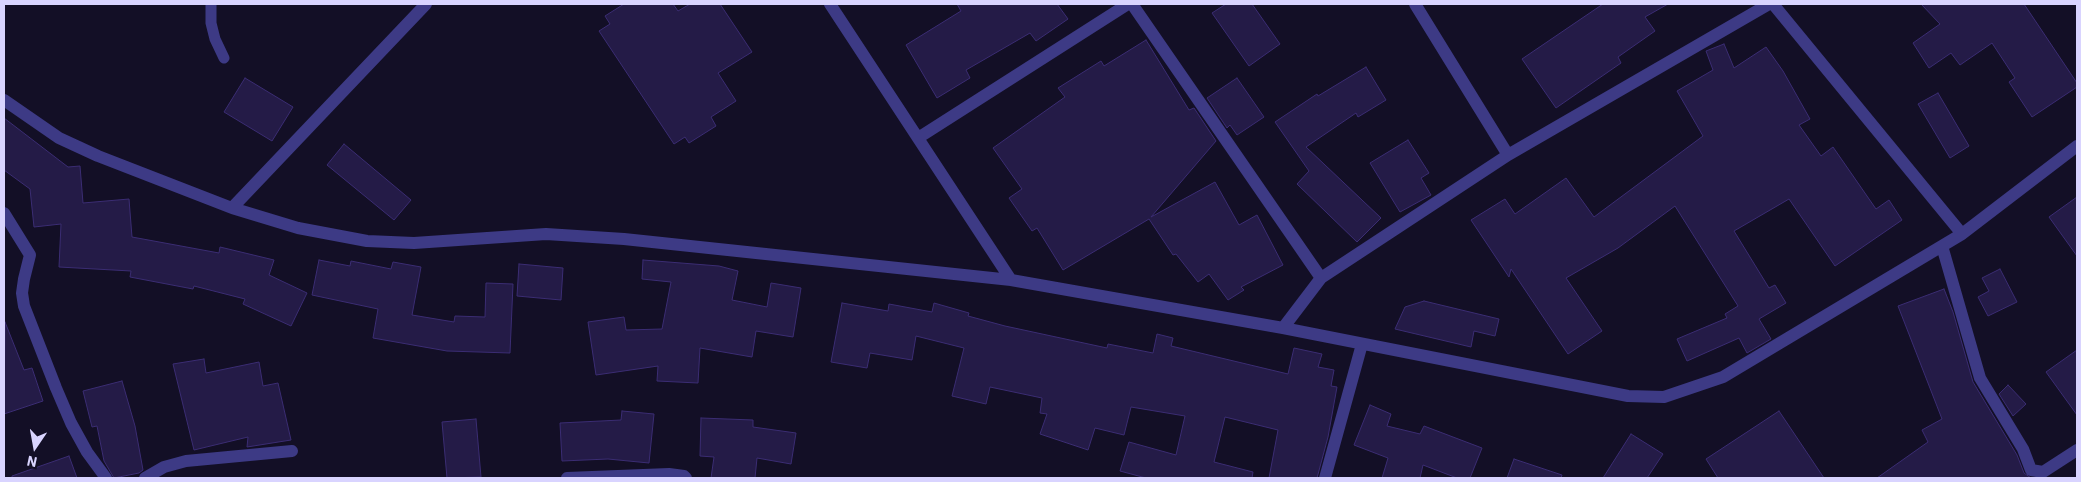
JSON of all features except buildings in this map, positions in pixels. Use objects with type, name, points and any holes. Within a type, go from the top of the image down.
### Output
[{"type":"street","points":[[232,208],[426,4]]},
{"type":"street","points":[[830,4],[1011,280]]},
{"type":"street","points":[[918,138],[1128,4]]},
{"type":"street","points":[[1132,4],[1321,278]]},
{"type":"street","points":[[1415,4],[1508,155]]},
{"type":"street","points":[[1283,328],[1321,278],[1508,155],[1769,4]]},
{"type":"street","points":[[1773,4],[1962,234]]},
{"type":"street","points":[[4,100],[60,138],[90,152],[232,208],[298,228],[367,241],[414,243],[546,234],[624,239],[1011,280],[1283,328],[1628,396],[1664,397],[1723,377],[1962,234],[2077,146]]},
{"type":"street","points":[[4,212],[30,255],[22,292],[24,306],[71,423],[87,452],[106,478]]},
{"type":"street","points":[[1942,246],[1980,378],[2023,449],[2031,470],[2039,475],[2077,450]]},
{"type":"street","points":[[1325,478],[1362,344]]},
{"type":"street","points":[[145,478],[164,467],[186,461],[292,451]]},
{"type":"street","points":[[567,478],[669,474],[686,478]]},
{"type":"lane","points":[[212,4],[211,23],[215,39],[224,58]]}]
